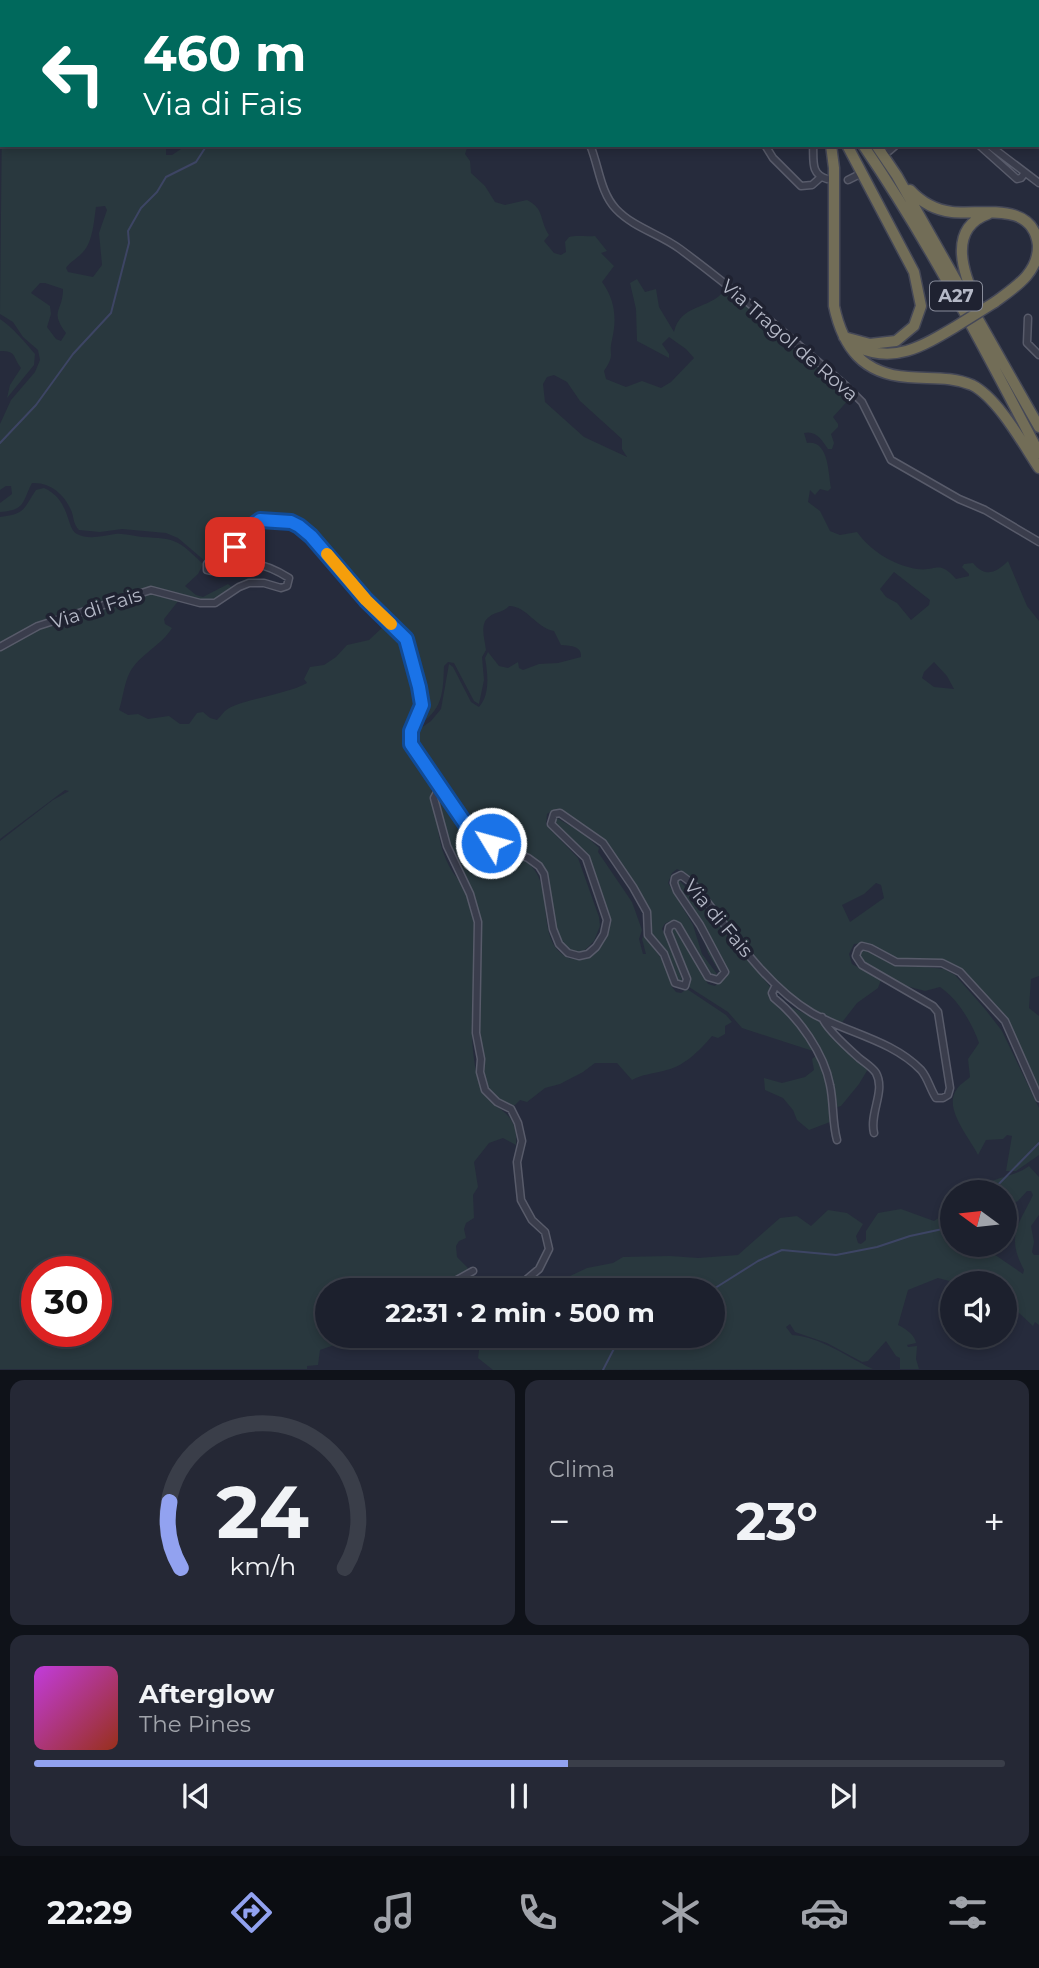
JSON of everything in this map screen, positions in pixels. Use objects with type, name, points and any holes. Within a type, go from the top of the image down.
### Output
[{"type":"highway","points":[[831,147],[834,168],[834,306],[839,327],[854,354],[879,371],[909,377],[947,378],[973,386],[986,395],[1039,468]]},
{"type":"highway","name":"A27","points":[[844,337],[870,344],[896,341],[914,326],[920,306],[914,272],[848,147]]},
{"type":"highway","name":"A27","points":[[864,147],[960,302],[1039,453]]},
{"type":"highway","name":"A27","points":[[877,147],[897,176],[1039,426]]},
{"type":"highway","name":"A27","points":[[844,337],[872,352],[901,354],[919,348],[995,302],[1024,280],[1038,255],[1036,236],[1025,220],[1009,213],[952,212],[936,208],[915,196],[897,176]]},
{"type":"highway","name":"A27","points":[[997,212],[981,217],[968,227],[961,250],[968,281],[1001,346],[1014,379]]},
{"type":"street","name":"Via Tragol de Rova","points":[[591,147],[605,194],[616,209],[638,226],[672,243],[741,294],[846,386],[862,402],[891,460],[1039,542]]},
{"type":"street","points":[[766,147],[773,158],[802,186],[812,185],[824,178],[813,168],[813,147]]},
{"type":"street","points":[[889,151],[894,147]]},
{"type":"street","points":[[981,147],[1017,179],[1024,174]]},
{"type":"street","points":[[991,147],[1039,183]]},
{"type":"street","points":[[848,180],[864,171]]},
{"type":"street","points":[[1028,317],[1027,342],[1039,355]]},
{"type":"street","name":"Via di Fais","points":[[0,647],[38,626],[151,590],[200,603],[215,603],[249,583],[264,583],[281,588],[287,586],[289,578],[255,563],[237,564],[224,571],[214,572],[207,570],[207,564],[235,547],[260,520],[291,522],[311,536],[366,600],[406,639],[422,705],[411,731],[411,744],[473,835],[528,858],[539,866],[544,874],[553,929],[559,944],[568,953],[579,956],[588,954],[604,934],[607,920],[586,858],[551,824],[554,814],[560,813],[603,843],[633,887],[647,912],[648,935],[664,954],[675,984],[685,986],[687,979],[668,932],[669,927],[674,925],[678,926],[708,977],[719,980],[725,972],[677,891],[674,883],[681,875],[693,884],[776,985],[812,1013],[881,1044],[914,1064],[922,1071],[936,1098],[948,1095],[950,1088],[938,1012],[933,1006],[862,965],[856,956],[862,946],[896,962],[942,963],[960,972],[1005,1021],[1039,1098]]},
{"type":"street","points":[[441,785],[434,798],[447,846],[470,894],[478,922],[476,1022],[480,1072],[485,1090],[511,1109],[518,1123],[522,1141],[517,1162],[521,1200],[532,1220],[545,1232],[549,1249],[539,1269],[528,1278]]},
{"type":"street","points":[[776,985],[772,993],[774,998],[804,1031],[827,1074],[837,1140]]},
{"type":"street","points":[[822,1017],[827,1029],[842,1039],[875,1071],[880,1084],[872,1122],[874,1133]]},
{"type":"street","points":[[459,1278],[473,1270]]},
{"type":"shaded area","points":[[2,147],[166,147],[166,155],[172,155],[184,147],[467,147],[465,154],[470,161],[471,173],[485,186],[495,202],[505,205],[527,200],[537,207],[549,235],[544,241],[554,253],[561,255],[566,252],[565,242],[569,237],[575,236],[595,236],[607,251],[601,253],[614,266],[602,282],[614,309],[614,324],[611,358],[604,371],[606,379],[626,387],[642,381],[661,388],[671,382],[694,358],[669,337],[662,344],[669,358],[637,341],[636,309],[630,283],[637,279],[645,292],[656,289],[659,307],[674,332],[683,316],[718,297],[725,290],[776,328],[776,338],[780,345],[801,350],[851,397],[833,417],[838,427],[831,434],[834,443],[832,449],[828,449],[815,434],[804,433],[807,443],[820,447],[826,458],[831,488],[828,491],[820,489],[815,495],[810,490],[808,502],[820,511],[830,531],[840,535],[857,532],[869,545],[891,561],[917,569],[945,569],[956,579],[969,576],[962,567],[964,564],[973,563],[982,571],[990,572],[1008,561],[1027,606],[1039,621],[1039,976],[1031,979],[1029,1008],[1039,1016],[1039,1096],[1007,1027],[968,981],[937,961],[890,958],[866,943],[854,944],[849,954],[852,964],[881,980],[878,988],[857,1003],[840,1025],[798,1005],[774,983],[696,890],[685,873],[677,869],[668,883],[693,925],[702,954],[717,974],[713,979],[671,921],[662,929],[683,983],[676,981],[669,962],[650,934],[644,908],[618,866],[580,825],[553,810],[547,814],[546,825],[578,858],[599,917],[600,926],[594,941],[583,952],[573,954],[560,944],[539,865],[476,834],[447,790],[439,784],[417,753],[411,735],[431,721],[441,709],[449,664],[471,702],[479,707],[487,690],[485,658],[488,652],[499,666],[508,668],[518,662],[519,668],[523,670],[539,664],[558,663],[581,657],[579,650],[561,645],[554,631],[542,626],[521,609],[509,606],[492,615],[484,624],[486,650],[482,657],[484,680],[479,704],[474,701],[454,663],[448,662],[444,666],[443,688],[438,704],[429,717],[411,730],[419,714],[419,695],[405,640],[301,527],[263,518],[254,520],[229,546],[205,561],[178,538],[166,533],[122,529],[100,532],[79,530],[64,499],[56,490],[39,483],[32,483],[19,507],[0,512],[0,503],[12,494],[11,486],[0,490],[0,424],[11,400],[35,372],[40,360],[38,350],[23,337],[13,322],[0,314]],"holes":[[[105,206],[107,210],[99,233],[102,265],[93,277],[68,272],[66,268],[89,243],[96,207]],[[40,283],[63,289],[58,320],[66,333],[61,341],[56,339],[47,327],[51,314],[50,306],[31,293]],[[554,375],[567,382],[580,401],[622,439],[622,449],[627,457],[584,437],[545,402],[543,384],[547,377]],[[894,572],[930,600],[929,605],[911,620],[897,603],[886,597],[880,589]],[[934,662],[947,676],[954,689],[934,687],[922,678]],[[876,883],[881,885],[884,898],[850,922],[842,905],[864,894]]]},
{"type":"shaded area","points":[[0,319],[35,354],[34,365],[7,398],[10,385],[21,368],[12,353],[0,351]]},
{"type":"shaded area","points":[[44,488],[59,500],[77,534],[91,537],[122,534],[176,542],[203,564],[198,574],[185,586],[196,595],[203,597],[228,584],[233,588],[216,599],[205,602],[164,590],[147,589],[46,622],[0,644],[0,517],[19,512],[36,490]]},
{"type":"shaded area","points":[[153,593],[179,600],[164,619],[165,624],[172,628],[130,672],[119,710],[128,715],[138,714],[148,719],[169,716],[180,724],[189,724],[197,713],[203,712],[217,720],[231,707],[307,683],[304,679],[310,667],[324,665],[347,645],[369,640],[384,626],[403,648],[416,704],[405,732],[405,743],[430,780],[442,850],[470,899],[474,919],[472,1039],[478,1080],[482,1091],[512,1122],[516,1132],[516,1145],[503,1138],[489,1143],[474,1162],[478,1187],[473,1195],[474,1218],[466,1223],[466,1238],[456,1246],[457,1257],[468,1268],[464,1273],[456,1278],[315,1278],[315,1348],[326,1348],[320,1350],[318,1365],[307,1366],[307,1369],[0,1369],[0,841],[53,800],[69,791],[65,790],[0,839],[0,649],[47,626]]},
{"type":"shaded area","points":[[439,793],[479,843],[527,862],[532,867],[542,888],[551,938],[556,948],[565,956],[575,959],[586,957],[601,942],[604,915],[583,858],[553,825],[555,817],[584,834],[599,848],[598,852],[632,902],[642,930],[639,939],[643,954],[646,954],[642,939],[644,935],[666,965],[676,992],[681,993],[687,989],[732,1022],[725,1026],[725,1034],[718,1038],[712,1036],[696,1053],[678,1066],[632,1080],[617,1063],[595,1063],[560,1084],[545,1088],[527,1102],[520,1100],[515,1105],[501,1105],[489,1097],[479,1061],[476,906],[448,856],[436,797]]},
{"type":"shaded area","points":[[679,880],[722,927],[771,988],[769,993],[772,998],[797,1024],[816,1052],[742,1028],[728,1012],[689,987],[670,928],[675,929],[708,984],[715,986],[723,978],[708,953],[699,925],[676,886]]},
{"type":"shaded area","points":[[861,948],[889,963],[944,969],[955,975],[985,1009],[1002,1031],[1039,1108],[1039,1155],[1016,1171],[1006,1171],[1012,1136],[1007,1135],[1003,1139],[986,1140],[978,1155],[959,1123],[953,1105],[957,1089],[970,1077],[968,1059],[979,1043],[968,1020],[953,998],[940,987],[925,991],[895,983],[859,962],[855,954]]},
{"type":"shaded area","points":[[774,992],[791,1007],[819,1020],[823,1027],[868,1069],[841,1106],[834,1105],[824,1061]]},
{"type":"shaded area","points":[[817,1055],[825,1072],[830,1122],[809,1130],[797,1120],[783,1098],[765,1090],[764,1078],[782,1083],[805,1077],[814,1070],[812,1059]]},
{"type":"shaded area","points":[[1029,1166],[1039,1177],[1039,1215],[1031,1226],[1034,1242],[1032,1252],[1039,1255],[1039,1325],[1035,1322],[1033,1326],[1017,1311],[1017,1271],[940,1271],[940,1279],[908,1290],[898,1325],[915,1340],[916,1343],[907,1345],[917,1346],[916,1359],[919,1369],[900,1369],[900,1358],[886,1341],[868,1361],[862,1362],[827,1343],[795,1332],[790,1324],[786,1327],[792,1335],[824,1343],[873,1369],[493,1370],[478,1358],[479,1348],[725,1348],[725,1278],[569,1278],[570,1276],[587,1268],[613,1263],[623,1257],[698,1258],[738,1255],[780,1218],[797,1216],[811,1226],[828,1210],[847,1213],[863,1224],[856,1236],[861,1244],[866,1240],[866,1231],[878,1213],[901,1209],[934,1221],[940,1217],[940,1257],[998,1257],[1023,1274],[1017,1251],[1017,1228],[1033,1195],[1031,1191],[1027,1191],[1017,1201],[1017,1180],[995,1180]]},
{"type":"waterway","points":[[0,443],[36,405],[73,354],[111,313],[129,243],[128,231],[141,208],[157,192],[166,177],[196,162],[206,147]]},
{"type":"waterway","points":[[1003,1180],[1039,1143]]},
{"type":"waterway","points":[[725,1282],[782,1250],[836,1255],[940,1230]]},
{"type":"waterway","points":[[603,1370],[614,1348]]},
{"type":"slow traffic","points":[[327,554],[366,600],[391,624]]},
{"type":"route","points":[[235,547],[260,520],[291,522],[299,526],[311,536],[366,600],[406,639],[422,705],[411,731],[411,744],[473,835],[491,843]]}]
